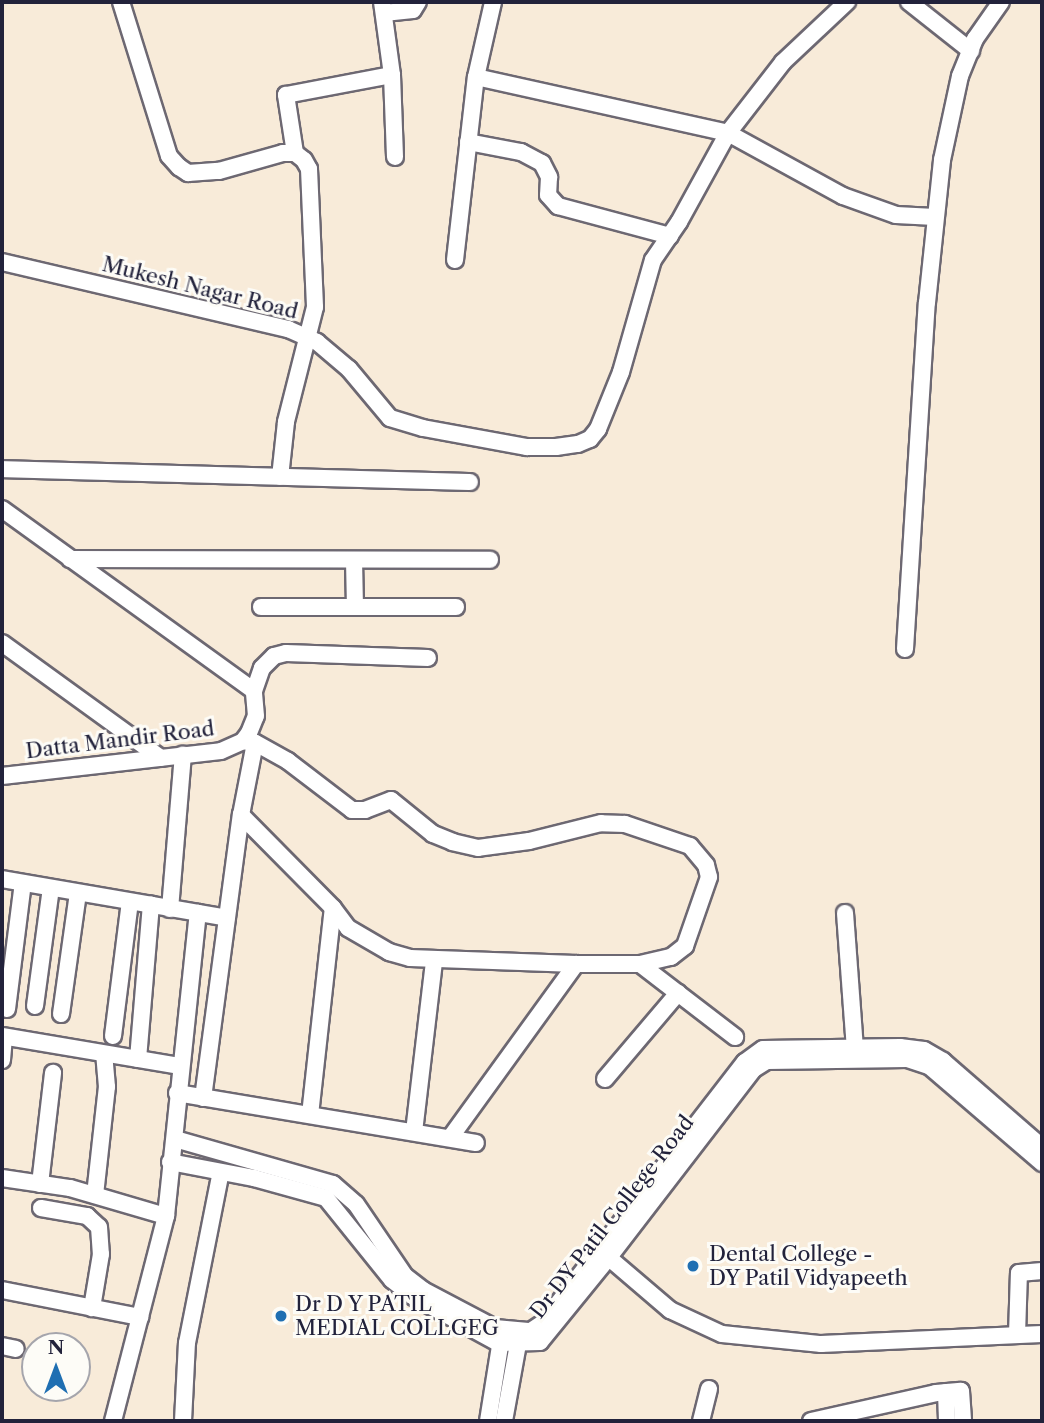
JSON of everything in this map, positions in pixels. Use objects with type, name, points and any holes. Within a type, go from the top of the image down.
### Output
[{"type":"street","points":[[121,2],[169,156],[178,167],[188,173],[199,173],[283,153],[295,153],[304,160],[311,179],[314,307],[286,422],[280,477]]},
{"type":"street","points":[[395,157],[392,75],[383,7],[413,10],[418,2]]},
{"type":"street","points":[[455,260],[476,77],[493,2]]},
{"type":"street","name":"Mukesh Nagar Road","points":[[2,262],[274,326],[317,342],[349,369],[390,418],[423,428],[527,447],[578,444],[590,439],[598,429],[621,372],[653,260],[670,236],[728,133],[783,62],[847,2]]},
{"type":"street","points":[[909,2],[971,51]]},
{"type":"street","points":[[905,649],[935,217],[952,102],[975,39],[1001,2]]},
{"type":"street","points":[[295,153],[286,96],[392,75]]},
{"type":"street","points":[[476,77],[728,133],[780,164],[856,201],[896,215],[935,217]]},
{"type":"street","points":[[468,142],[521,152],[542,163],[549,177],[548,195],[558,206],[670,236]]},
{"type":"street","points":[[2,468],[470,482]]},
{"type":"street","points":[[2,509],[254,691]]},
{"type":"street","points":[[70,559],[490,560]]},
{"type":"street","points":[[354,560],[355,607]]},
{"type":"street","points":[[261,607],[456,607]]},
{"type":"street","points":[[2,643],[161,758]]},
{"type":"street","points":[[203,1098],[249,742],[256,716],[254,691],[262,668],[274,656],[286,653],[428,658]]},
{"type":"street","points":[[241,815],[333,908],[348,928],[389,952],[434,961],[640,964],[671,957],[685,946],[709,877],[706,865],[690,846],[625,824],[601,823],[529,841],[478,848],[433,834],[391,800],[365,810],[352,810],[288,761],[249,742]]},
{"type":"street","name":"Datta Mandir Road","points":[[2,776],[221,751],[249,742]]},
{"type":"street","points":[[170,909],[183,755]]},
{"type":"street","points":[[2,879],[227,918]]},
{"type":"street","points":[[7,1009],[23,883]]},
{"type":"street","points":[[35,1006],[51,888]]},
{"type":"street","points":[[61,1014],[78,893]]},
{"type":"street","points":[[113,1036],[130,902]]},
{"type":"street","points":[[138,1059],[151,905]]},
{"type":"street","points":[[310,1115],[333,908]]},
{"type":"street","points":[[113,1421],[166,1216],[198,913]]},
{"type":"street","points":[[845,913],[855,1048]]},
{"type":"street","points":[[414,1132],[434,961]]},
{"type":"street","points":[[450,1138],[576,964]]},
{"type":"street","points":[[640,964],[735,1037]]},
{"type":"street","points":[[606,1079],[678,993]]},
{"type":"street","points":[[2,1060],[3,1037],[180,1066]]},
{"type":"street","name":"Dr DY Patil College Road","points":[[175,1139],[333,1184],[356,1203],[405,1276],[423,1290],[510,1337],[540,1342],[755,1052],[775,1048],[924,1050],[943,1061],[1042,1147]]},
{"type":"street","points":[[96,1195],[107,1087],[104,1054]]},
{"type":"street","name":"Dr DY Patil College Road","points":[[604,1253],[754,1069],[767,1061],[907,1059],[929,1066],[1042,1163]]},
{"type":"street","points":[[40,1184],[53,1073]]},
{"type":"street","points":[[177,1093],[477,1143]]},
{"type":"street","points":[[170,1162],[326,1198],[392,1280],[414,1297],[510,1337]]},
{"type":"street","points":[[183,1421],[187,1343],[221,1172]]},
{"type":"street","points":[[2,1178],[96,1195],[166,1216]]},
{"type":"street","points":[[41,1208],[87,1216],[99,1227],[101,1254],[92,1308]]},
{"type":"street","points":[[604,1253],[670,1310],[722,1334],[758,1340],[821,1344],[1042,1334]]},
{"type":"street","points":[[1017,1335],[1019,1273],[1042,1272]]},
{"type":"street","points":[[2,1290],[140,1317]]},
{"type":"street","points":[[488,1421],[510,1337]]},
{"type":"street","points":[[504,1421],[510,1337]]},
{"type":"street","points":[[701,1421],[709,1389]]},
{"type":"street","points":[[811,1421],[961,1391],[963,1421]]},
{"type":"street","points":[[946,1392],[947,1421]]},
{"type":"place","name":"Dental College - DY Patil Vidyapeeth","points":[[693,1266]]},
{"type":"place","name":"Dr D Y PATIL MEDIAL COLLGEG","points":[[281,1316]]}]
